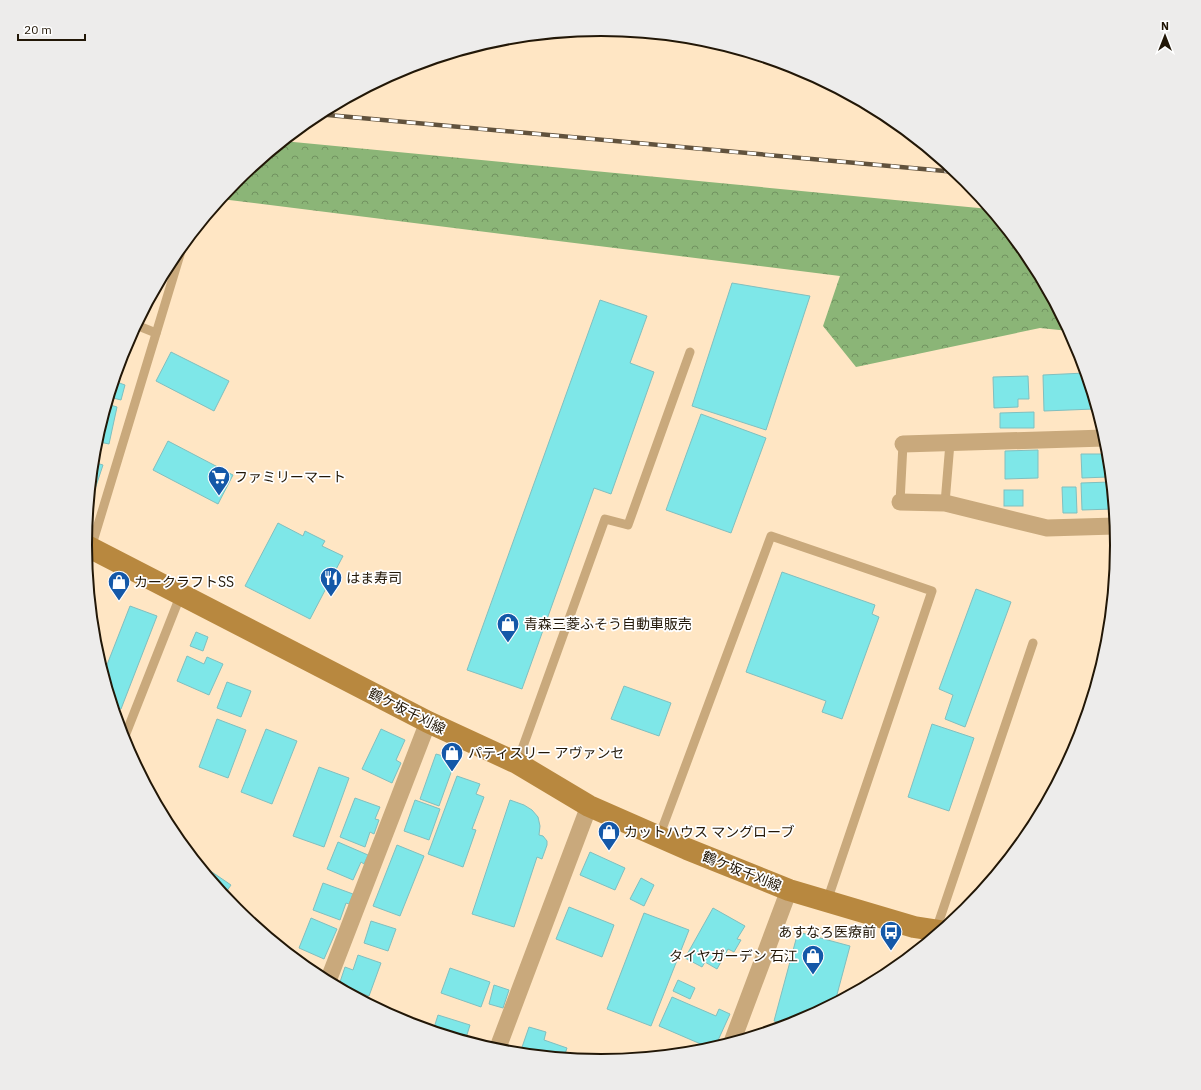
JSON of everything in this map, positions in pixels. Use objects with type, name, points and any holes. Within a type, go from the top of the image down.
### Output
[{"type":"main road","name":"鶴ケ坂千刈線","points":[[92,549],[428,722],[517,763],[590,806],[659,837],[789,890],[914,927],[933,930]]},
{"type":"street","points":[[903,444],[1098,438]]},
{"type":"street","points":[[900,502],[944,503],[1048,528],[1109,526]]},
{"type":"street","points":[[330,976],[428,722]]},
{"type":"street","points":[[499,1044],[590,806]]},
{"type":"street","points":[[734,1036],[789,890]]},
{"type":"lane","points":[[92,533],[178,260]]},
{"type":"lane","points":[[141,327],[156,333]]},
{"type":"lane","points":[[517,763],[605,519],[628,525],[690,352]]},
{"type":"lane","points":[[944,503],[950,443]]},
{"type":"lane","points":[[900,502],[903,444]]},
{"type":"lane","points":[[659,837],[770,536],[932,591],[828,901]]},
{"type":"lane","points":[[127,731],[181,594]]},
{"type":"lane","points":[[940,924],[1033,643]]},
{"type":"green space","points":[[290,142],[982,208],[1024,262],[1041,290],[1062,330],[1040,328],[856,367],[823,326],[840,276],[227,200],[265,162]]},
{"type":"building","points":[[732,283],[810,296],[766,430],[692,406]]},
{"type":"building","points":[[600,300],[647,316],[630,363],[654,372],[611,494],[594,488],[522,689],[467,670]]},
{"type":"building","points":[[171,352],[229,381],[214,411],[156,381]]},
{"type":"building","points":[[1079,373],[1091,409],[1044,411],[1043,375]]},
{"type":"building","points":[[1028,376],[1029,399],[1018,399],[1018,407],[994,408],[993,377]]},
{"type":"building","points":[[118,383],[125,385],[121,400],[114,398]]},
{"type":"building","points":[[111,405],[117,407],[109,444],[102,442]]},
{"type":"building","points":[[1034,412],[1034,428],[1000,428],[1000,413]]},
{"type":"building","points":[[701,414],[766,438],[731,533],[666,510]]},
{"type":"building","points":[[168,441],[233,475],[218,504],[153,470]]},
{"type":"building","points":[[1038,450],[1038,478],[1005,479],[1005,451]]},
{"type":"building","points":[[1081,454],[1101,454],[1105,477],[1082,478]]},
{"type":"building","points":[[98,464],[103,465],[95,489]]},
{"type":"building","points":[[1105,482],[1108,509],[1082,510],[1081,483]]},
{"type":"building","points":[[1062,487],[1076,487],[1077,513],[1063,513]]},
{"type":"building","points":[[1004,490],[1023,490],[1023,506],[1004,506]]},
{"type":"building","points":[[278,523],[303,536],[305,531],[325,541],[322,546],[343,556],[310,619],[245,586]]},
{"type":"building","points":[[782,572],[875,605],[872,614],[879,617],[842,719],[822,712],[826,701],[746,672]]},
{"type":"building","points":[[976,589],[1011,602],[965,727],[945,719],[953,695],[939,689]]},
{"type":"building","points":[[130,606],[157,616],[121,709],[119,708],[106,666]]},
{"type":"building","points":[[196,632],[208,637],[203,651],[190,646]]},
{"type":"building","points":[[187,656],[204,664],[207,657],[223,664],[209,695],[177,681]]},
{"type":"building","points":[[227,682],[251,691],[241,717],[217,708]]},
{"type":"building","points":[[624,686],[671,703],[659,736],[611,719]]},
{"type":"building","points":[[217,719],[246,730],[228,778],[199,767]]},
{"type":"building","points":[[932,724],[974,738],[949,811],[908,797]]},
{"type":"building","points":[[266,729],[297,741],[272,804],[241,792]]},
{"type":"building","points":[[381,729],[405,740],[396,760],[401,763],[392,783],[362,769]]},
{"type":"building","points":[[436,754],[450,758],[453,767],[439,806],[420,799]]},
{"type":"building","points":[[319,767],[349,778],[324,847],[293,836]]},
{"type":"building","points":[[457,776],[480,784],[476,794],[484,797],[472,829],[476,830],[463,867],[428,854]]},
{"type":"building","points":[[355,798],[380,807],[375,819],[379,820],[374,834],[370,832],[365,847],[340,837]]},
{"type":"building","points":[[415,800],[440,809],[429,840],[404,831]]},
{"type":"building","points":[[510,800],[524,805],[532,810],[538,817],[540,826],[539,835],[543,836],[547,841],[542,859],[537,857],[514,927],[472,914]]},
{"type":"building","points":[[338,842],[368,855],[364,864],[361,862],[353,880],[327,869]]},
{"type":"building","points":[[397,845],[424,856],[400,916],[373,906]]},
{"type":"building","points":[[590,852],[625,868],[615,890],[580,875]]},
{"type":"building","points":[[209,870],[231,885],[227,891]]},
{"type":"building","points":[[641,878],[654,885],[644,906],[630,899]]},
{"type":"building","points":[[323,883],[353,894],[349,904],[346,903],[340,920],[313,910]]},
{"type":"building","points":[[569,907],[614,925],[602,957],[556,939]]},
{"type":"building","points":[[713,908],[745,926],[737,939],[741,940],[734,952],[728,949],[717,969],[705,962],[702,967],[685,958]]},
{"type":"building","points":[[644,913],[689,930],[651,1026],[607,1009]]},
{"type":"building","points":[[311,918],[337,929],[324,959],[299,948]]},
{"type":"building","points":[[371,921],[396,929],[388,951],[364,943]]},
{"type":"building","points":[[798,932],[850,946],[837,996],[795,1015],[777,1022],[774,1021]]},
{"type":"building","points":[[358,955],[381,963],[369,996],[354,991],[340,982],[345,967],[353,970]]},
{"type":"building","points":[[450,968],[490,982],[481,1007],[441,993]]},
{"type":"building","points":[[678,980],[695,988],[690,999],[673,991]]},
{"type":"building","points":[[494,985],[509,990],[503,1008],[489,1004]]},
{"type":"building","points":[[672,997],[716,1016],[719,1009],[730,1014],[718,1040],[700,1044],[659,1026]]},
{"type":"building","points":[[438,1015],[470,1025],[466,1036],[435,1026]]},
{"type":"building","points":[[529,1027],[546,1032],[544,1040],[567,1048],[565,1053],[522,1048]]},
{"type":"railway","points":[[329,115],[945,171]]},
{"type":"place","name":"ファミリーマート","points":[[219,496]]},
{"type":"place","name":"はま寿司","points":[[331,598]]},
{"type":"place","name":"カークラフトSS","points":[[119,602]]},
{"type":"place","name":"青森三菱ふそう自動車販売","points":[[508,644]]},
{"type":"place","name":"パティスリー アヴァンセ","points":[[452,772]]},
{"type":"place","name":"カットハウス マングローブ","points":[[609,852]]},
{"type":"place","name":"あすなろ医療前","points":[[891,952]]},
{"type":"place","name":"タイヤガーデン 石江","points":[[813,976]]}]
